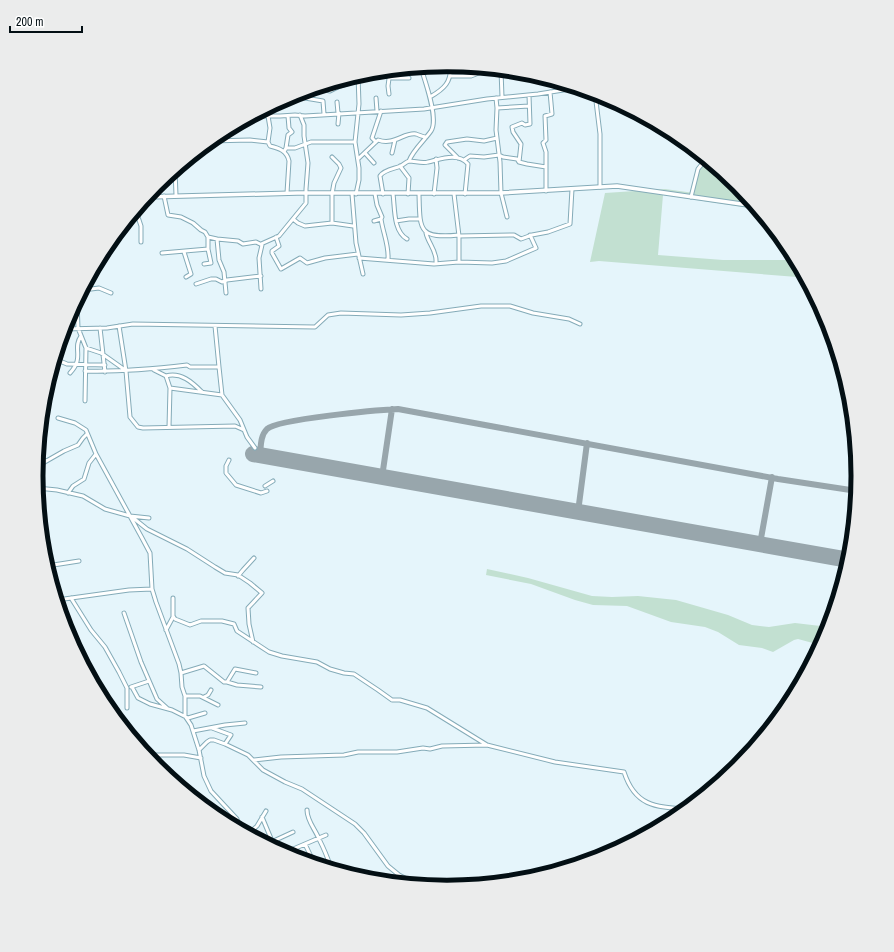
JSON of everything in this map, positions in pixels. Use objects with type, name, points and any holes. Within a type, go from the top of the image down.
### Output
[{"type":"main road","points":[[156,195],[286,193],[465,194],[607,186],[626,187],[746,205]]},
{"type":"street","points":[[430,97],[448,84],[451,72]]},
{"type":"street","points":[[409,161],[411,155],[432,130],[433,124],[430,97],[423,73]]},
{"type":"street","points":[[451,76],[471,76],[478,73]]},
{"type":"street","points":[[501,75],[502,97]]},
{"type":"street","points":[[389,94],[389,78],[409,78]]},
{"type":"street","points":[[359,82],[359,104],[355,142],[358,159],[359,180],[354,194],[353,226],[363,274]]},
{"type":"street","points":[[264,116],[305,116],[432,107],[565,90]]},
{"type":"street","points":[[546,190],[546,152],[543,142],[546,140],[545,116],[552,114],[550,92]]},
{"type":"street","points":[[519,162],[520,144],[513,132],[512,127],[522,123],[525,125],[530,124],[529,95]]},
{"type":"street","points":[[305,98],[322,101],[324,114]]},
{"type":"street","points":[[376,98],[377,111]]},
{"type":"street","points":[[496,98],[501,193],[507,217]]},
{"type":"street","points":[[596,101],[600,134],[600,187]]},
{"type":"street","points":[[337,102],[338,124]]},
{"type":"street","points":[[497,108],[529,106]]},
{"type":"street","points":[[376,142],[372,138],[381,111]]},
{"type":"street","points":[[208,237],[238,241],[243,244],[256,242],[261,244],[276,237],[305,205],[307,198],[308,163],[304,125],[300,115]]},
{"type":"street","points":[[268,116],[270,128],[268,142]]},
{"type":"street","points":[[284,152],[288,135],[292,132],[289,128],[288,116]]},
{"type":"street","points":[[358,159],[378,140],[385,143],[416,134],[426,138]]},
{"type":"street","points":[[458,158],[445,145],[446,142],[467,139],[484,141],[497,138]]},
{"type":"street","points":[[222,141],[250,140],[268,142],[270,146],[279,148],[284,152],[288,156],[289,161],[286,193]]},
{"type":"street","points":[[392,153],[394,140]]},
{"type":"street","points":[[286,148],[295,148],[311,142],[355,142]]},
{"type":"street","points":[[365,153],[374,163]]},
{"type":"street","points":[[464,160],[470,156],[484,157],[499,155],[517,159],[519,162],[539,167],[546,167]]},
{"type":"street","points":[[332,157],[341,168],[334,183],[332,194],[332,223]]},
{"type":"street","points":[[383,194],[380,176],[392,168],[409,161],[427,162],[436,159],[458,158],[464,160],[468,164],[465,194]]},
{"type":"street","points":[[434,194],[437,168],[436,159]]},
{"type":"street","points":[[691,197],[698,169],[703,163]]},
{"type":"street","points":[[400,166],[408,178],[408,194]]},
{"type":"street","points":[[175,177],[176,195]]},
{"type":"street","points":[[426,233],[438,236],[514,235],[521,239],[530,235],[542,234],[571,223],[570,214],[572,189]]},
{"type":"street","points":[[375,194],[377,205],[382,217],[382,231],[387,244],[388,259]]},
{"type":"street","points":[[393,194],[398,230],[404,238],[407,239]]},
{"type":"street","points":[[419,194],[421,225],[426,233],[427,239],[435,251],[436,262]]},
{"type":"street","points":[[454,194],[459,235],[459,262]]},
{"type":"street","points":[[164,196],[168,215],[181,217],[193,223],[205,232],[208,237],[208,249],[211,263],[204,264]]},
{"type":"street","points":[[138,216],[141,226],[141,242]]},
{"type":"street","points":[[293,219],[298,224],[305,226],[332,223],[353,226]]},
{"type":"street","points":[[374,221],[381,219]]},
{"type":"street","points":[[396,221],[409,219],[420,220]]},
{"type":"street","points":[[276,237],[279,246],[272,251],[272,253],[281,269],[300,258],[307,263],[325,258],[359,256],[428,263],[497,262],[513,259],[517,255],[536,248],[530,235]]},
{"type":"street","points":[[217,239],[219,260],[224,272],[226,293]]},
{"type":"street","points":[[261,244],[262,249],[258,258],[261,276],[261,289]]},
{"type":"street","points":[[162,253],[208,249]]},
{"type":"street","points":[[184,252],[191,274],[186,278]]},
{"type":"street","points":[[196,284],[211,279],[225,282],[228,280],[261,276]]},
{"type":"street","points":[[89,290],[99,288],[110,293]]},
{"type":"street","points":[[71,329],[100,328],[133,324],[314,326],[328,315],[341,313],[401,315],[430,313],[480,306],[510,306],[533,313],[569,319],[580,324]]},
{"type":"street","points":[[77,313],[78,328],[86,348],[85,401]]},
{"type":"street","points":[[119,326],[126,371],[130,417],[138,427],[236,426],[244,430]]},
{"type":"street","points":[[216,326],[222,395],[240,420],[247,437],[255,448]]},
{"type":"street","points":[[100,328],[105,372]]},
{"type":"street","points":[[70,373],[77,364],[78,341],[81,336]]},
{"type":"street","points":[[86,348],[103,354],[126,371]]},
{"type":"street","points":[[60,362],[67,364],[104,366]]},
{"type":"street","points":[[85,371],[126,371],[187,365],[190,367],[219,367]]},
{"type":"street","points":[[154,369],[166,376],[170,388],[169,426]]},
{"type":"street","points":[[166,376],[174,374],[192,382],[202,392]]},
{"type":"street","points":[[170,388],[222,395]]},
{"type":"street","points":[[58,418],[75,423],[86,430],[96,454],[150,553],[152,589],[181,673],[182,687],[185,696],[185,716],[193,731],[200,750],[204,776],[211,791],[238,821]]},
{"type":"street","points":[[46,461],[78,445],[87,434]]},
{"type":"street","points":[[68,493],[73,486],[84,479],[89,463],[96,454]]},
{"type":"street","points":[[229,460],[226,466],[226,473],[236,485],[262,493],[267,491]]},
{"type":"street","points":[[265,486],[273,481]]},
{"type":"street","points":[[43,488],[83,496],[105,509],[130,516],[148,518]]},
{"type":"street","points":[[130,516],[146,529],[187,549],[215,568],[244,578],[262,593],[248,608],[249,624],[253,642]]},
{"type":"street","points":[[237,576],[254,558]]},
{"type":"street","points":[[53,565],[79,561]]},
{"type":"street","points":[[237,576],[244,578]]},
{"type":"street","points":[[237,576],[252,584],[261,592]]},
{"type":"street","points":[[62,599],[130,590],[152,589]]},
{"type":"street","points":[[71,598],[91,630],[105,647],[127,688],[127,708]]},
{"type":"street","points":[[166,630],[173,617],[173,598]]},
{"type":"street","points":[[124,613],[157,699],[167,708]]},
{"type":"street","points":[[173,617],[190,625],[201,621],[222,621],[234,624],[236,631],[269,652],[282,656],[317,662],[330,669],[354,674],[392,700],[400,700],[427,708],[487,745]]},
{"type":"street","points":[[181,673],[204,666],[224,682],[237,685],[261,687]]},
{"type":"street","points":[[228,682],[235,669],[256,673]]},
{"type":"street","points":[[127,688],[149,681]]},
{"type":"street","points":[[132,687],[138,698],[150,704],[167,708],[188,718],[205,713]]},
{"type":"street","points":[[204,697],[208,695],[211,690]]},
{"type":"street","points":[[185,696],[194,695],[204,697],[218,705]]},
{"type":"street","points":[[193,731],[210,727],[245,724]]},
{"type":"street","points":[[210,727],[230,735],[225,744]]},
{"type":"street","points":[[200,750],[204,744],[210,740],[218,741],[248,755],[263,770],[302,789],[355,824],[364,833],[388,866],[404,878]]},
{"type":"street","points":[[254,760],[358,752],[397,752],[442,746],[487,745],[555,762],[624,772],[631,788],[644,802],[676,808]]},
{"type":"street","points":[[155,755],[184,755],[201,758]]},
{"type":"street","points":[[307,810],[307,816],[319,838],[329,862]]},
{"type":"street","points":[[253,830],[257,826],[266,811]]},
{"type":"street","points":[[262,817],[271,840]]},
{"type":"street","points":[[273,840],[293,832]]},
{"type":"street","points":[[293,849],[326,835]]},
{"type":"street","points":[[305,844],[311,857]]},
{"type":"green space","points":[[704,164],[733,190],[749,208],[663,195],[658,255],[723,260],[788,260],[799,277],[599,261],[590,262],[605,193],[665,189],[694,193],[698,173]]},
{"type":"green space","points":[[487,569],[528,578],[592,596],[638,596],[676,600],[728,615],[752,625],[769,627],[795,623],[822,626],[814,643],[798,639],[773,652],[762,648],[739,645],[718,632],[705,627],[671,622],[627,606],[593,605],[531,584],[486,575]]},
{"type":"taxiway","points":[[382,477],[392,409]]},
{"type":"taxiway","points":[[260,455],[263,435],[267,429],[275,425],[329,416],[398,409],[778,479],[850,490]]},
{"type":"taxiway","points":[[578,512],[587,443]]},
{"type":"taxiway","points":[[760,544],[772,477]]},
{"type":"runway","points":[[253,454],[842,559]]}]
